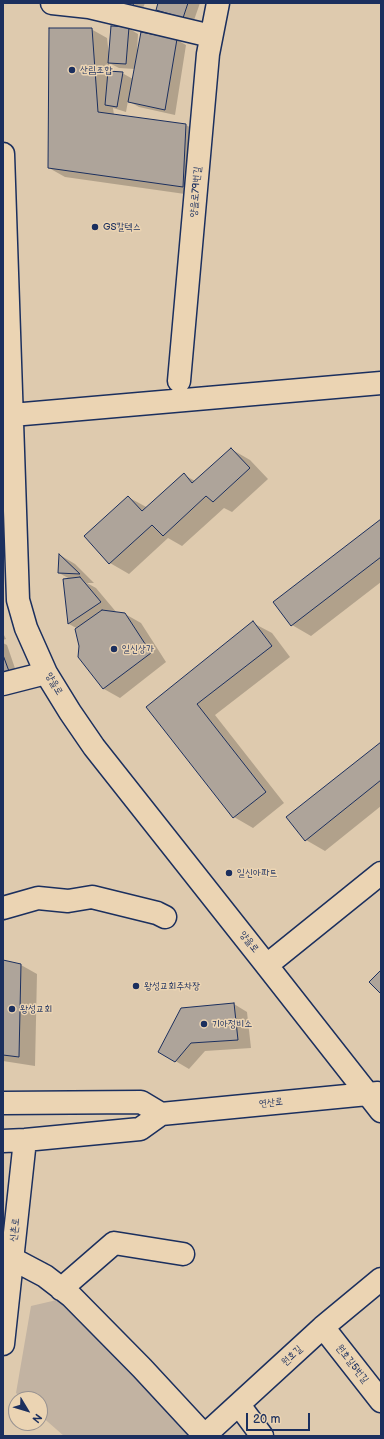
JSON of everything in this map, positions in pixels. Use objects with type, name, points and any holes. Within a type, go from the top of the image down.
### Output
[{"type":"street","points":[[52,3],[89,7],[211,36]]},
{"type":"street","name":"양을로79번길","points":[[178,381],[208,54],[218,3]]},
{"type":"street","name":"양을로","points":[[3,154],[12,415],[10,573],[26,628],[46,673],[94,747],[267,965],[374,1093],[381,1111]]},
{"type":"street","points":[[12,415],[381,382]]},
{"type":"street","points":[[3,684],[46,673]]},
{"type":"street","points":[[267,965],[381,873]]},
{"type":"street","points":[[3,908],[38,898],[68,901],[92,897],[157,913],[165,917]]},
{"type":"street","name":"연산로","points":[[3,1141],[140,1129],[161,1114],[374,1093]]},
{"type":"street","points":[[3,1103],[141,1102],[161,1114]]},
{"type":"street","name":"신촌로","points":[[3,1344],[11,1258],[25,1140]]},
{"type":"street","points":[[61,1289],[114,1243],[183,1254]]},
{"type":"street","points":[[11,1258],[45,1276],[71,1296],[142,1368],[204,1436]]},
{"type":"street","name":"원호길","points":[[204,1436],[324,1327],[381,1279]]},
{"type":"street","name":"원호길5번길","points":[[324,1327],[381,1401]]},
{"type":"street","points":[[239,1405],[262,1436]]},
{"type":"shaded area","points":[[61,1299],[106,1344],[188,1436],[64,1436],[48,1422],[48,1391],[16,1391],[31,1306]]},
{"type":"building","points":[[122,3],[134,3],[132,7]]},
{"type":"building","points":[[158,3],[188,3],[183,18],[156,10]]},
{"type":"building","points":[[111,26],[129,27],[126,64],[108,63]]},
{"type":"building","name":"산림조합","points":[[49,28],[92,28],[98,112],[186,124],[183,187],[48,168]]},
{"type":"building","points":[[141,32],[177,39],[165,110],[128,102]]},
{"type":"building","points":[[108,71],[123,72],[117,107],[105,105]]},
{"type":"building","points":[[231,448],[250,468],[213,502],[206,496],[163,536],[152,525],[109,564],[84,536],[128,496],[142,511],[184,473],[192,483]]},
{"type":"building","points":[[381,519],[381,557],[291,626],[273,602]]},
{"type":"building","points":[[59,554],[80,574],[58,573]]},
{"type":"building","points":[[80,577],[101,602],[68,624],[63,579]]},
{"type":"building","name":"일신상가","points":[[102,610],[125,613],[151,653],[103,689],[78,657],[79,646],[75,629]]},
{"type":"building","points":[[253,621],[272,646],[197,704],[266,792],[233,818],[146,707]]},
{"type":"building","points":[[3,655],[10,674],[3,676]]},
{"type":"building","points":[[381,742],[381,780],[305,841],[286,817]]},
{"type":"building","name":"왕성교회","points":[[3,960],[21,964],[19,1057],[3,1055]]},
{"type":"building","points":[[381,970],[381,994],[369,982]]},
{"type":"building","name":"기아정비소","points":[[234,1003],[238,1040],[191,1043],[175,1062],[158,1052],[181,1008]]},
{"type":"place","name":"산림조합","points":[[72,70]]},
{"type":"place","name":"GS칼텍스","points":[[95,227]]},
{"type":"place","name":"일신상가","points":[[114,649]]},
{"type":"place","name":"일신아파트","points":[[229,873]]},
{"type":"place","name":"왕성교회주차장","points":[[136,986]]},
{"type":"place","name":"왕성교회","points":[[12,1009]]},
{"type":"place","name":"기아정비소","points":[[204,1024]]}]
